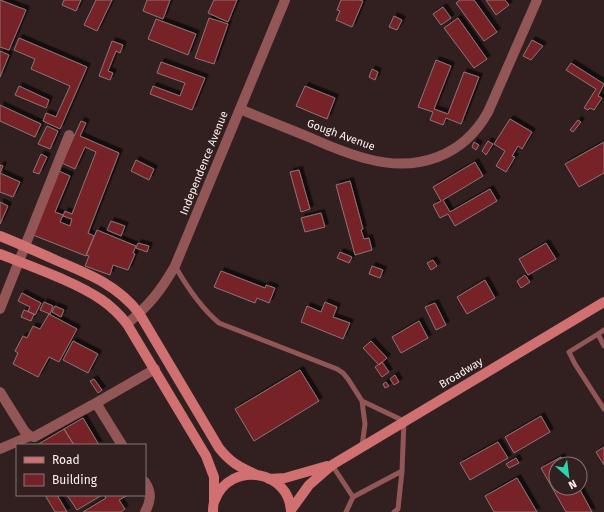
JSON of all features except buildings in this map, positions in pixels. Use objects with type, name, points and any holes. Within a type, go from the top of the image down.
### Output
[{"type":"main road","points":[[0,236],[86,273],[114,288],[128,300],[139,313],[219,448],[227,458],[235,464],[274,481],[282,488],[288,498],[291,511]]},
{"type":"main road","points":[[0,254],[92,294],[111,307],[127,324],[206,456],[214,476],[213,512]]},
{"type":"main road","name":"Broadway","points":[[332,465],[604,302]]},
{"type":"main road","points":[[269,479],[285,478],[332,465]]},
{"type":"main road","points":[[291,511],[309,486],[332,465]]},
{"type":"main road","points":[[214,500],[220,489],[230,480],[242,475],[255,474]]},
{"type":"street","name":"Independence Avenue","points":[[127,324],[154,299],[164,286],[175,266],[285,0]]},
{"type":"street","name":"Gough Avenue","points":[[240,109],[350,154],[370,160],[390,163],[410,163],[426,161],[443,156],[472,135],[482,123],[537,0]]},
{"type":"street","points":[[0,308],[69,135]]},
{"type":"street","points":[[0,449],[30,436],[37,436],[155,369]]},
{"type":"street","points":[[0,392],[25,432],[30,436]]},
{"type":"street","points":[[96,403],[121,444]]},
{"type":"street","points":[[145,512],[151,497],[150,490],[146,484]]},
{"type":"lane","points":[[175,266],[188,289],[219,323],[337,369],[343,373],[348,378],[362,401],[365,424],[362,446]]},
{"type":"lane","points":[[604,330],[570,352],[604,409]]},
{"type":"lane","points":[[598,334],[604,346]]},
{"type":"lane","points":[[362,401],[404,421],[402,471],[398,509],[394,512]]},
{"type":"lane","points":[[332,465],[354,497]]},
{"type":"lane","points":[[346,512],[354,497],[402,471]]}]
